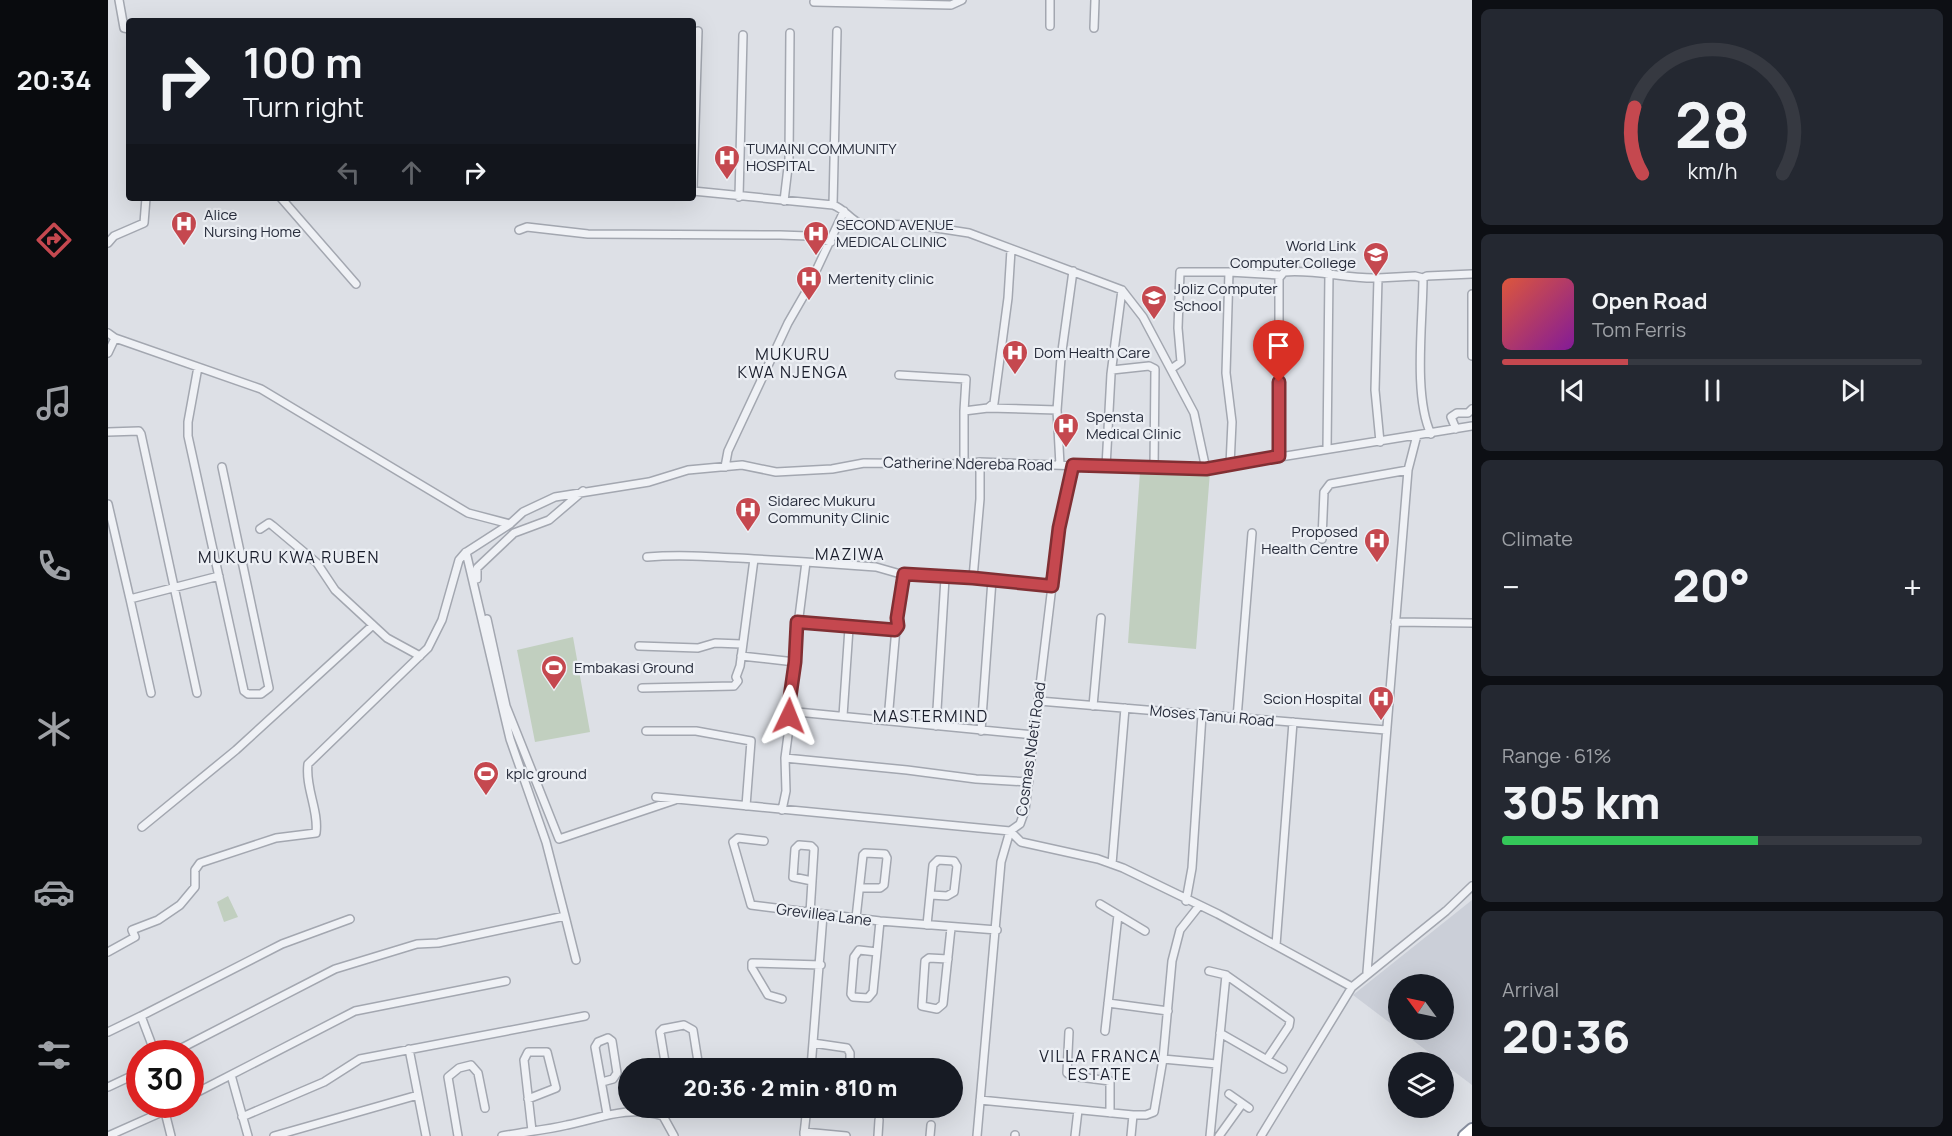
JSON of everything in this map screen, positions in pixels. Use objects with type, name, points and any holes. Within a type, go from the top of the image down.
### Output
[{"type":"highway","points":[[1464,1136],[1472,1130]]},
{"type":"street","points":[[119,0],[124,28],[126,28]]},
{"type":"street","points":[[814,10],[814,1],[951,5],[962,0]]},
{"type":"street","points":[[1050,0],[1050,26]]},
{"type":"street","points":[[1094,28],[1095,0]]},
{"type":"street","points":[[696,95],[698,31]]},
{"type":"street","points":[[833,205],[837,31]]},
{"type":"street","points":[[784,201],[789,159],[790,33]]},
{"type":"street","points":[[739,197],[743,35]]},
{"type":"street","points":[[696,190],[739,197],[833,205],[861,224],[941,227],[969,233],[1122,290],[1143,317],[1198,424],[1206,469]]},
{"type":"street","points":[[108,243],[114,236],[144,223],[146,201]]},
{"type":"street","points":[[284,201],[356,284]]},
{"type":"street","points":[[725,467],[728,451],[844,211]]},
{"type":"street","points":[[519,230],[527,227],[588,234],[808,236],[831,242]]},
{"type":"street","points":[[988,408],[994,403],[1008,298],[1011,250]]},
{"type":"street","points":[[1060,465],[1057,410],[1061,358],[1073,271]]},
{"type":"street","points":[[1171,369],[1181,362],[1178,328],[1180,272],[1280,275],[1289,272],[1329,273],[1357,279],[1415,276],[1423,278],[1438,274],[1472,274]]},
{"type":"street","points":[[1229,272],[1227,373],[1232,422],[1230,465]]},
{"type":"street","points":[[1327,449],[1329,273]]},
{"type":"street","points":[[1279,456],[1280,275]]},
{"type":"street","points":[[1378,278],[1375,390],[1380,442]]},
{"type":"street","points":[[1423,278],[1422,381],[1426,422],[1431,434]]},
{"type":"street","points":[[1106,467],[1112,370],[1122,290]]},
{"type":"street","points":[[1472,294],[1472,356]]},
{"type":"street","points":[[108,333],[116,338],[261,389],[468,513],[510,524]]},
{"type":"street","points":[[108,353],[116,338]]},
{"type":"street","points":[[1112,370],[1149,366],[1155,369],[1154,469]]},
{"type":"street","points":[[198,367],[187,429],[245,692],[261,694],[270,688],[222,467]]},
{"type":"street","points":[[898,375],[966,379],[964,464]]},
{"type":"street","points":[[964,411],[988,408],[1057,410]]},
{"type":"street","points":[[1456,429],[1451,417],[1458,413],[1468,413],[1472,409]]},
{"type":"street","name":"Catherine Ndereba Road","points":[[466,552],[536,504],[583,490],[649,482],[688,470],[742,465],[776,472],[832,469],[864,463],[964,464],[980,462],[1206,469],[1472,426]]},
{"type":"street","points":[[108,432],[139,431],[141,434],[197,693]]},
{"type":"street","points":[[1367,972],[1408,470],[1417,435]]},
{"type":"street","points":[[973,578],[980,499],[980,462]]},
{"type":"street","name":"Cosmas Ndeti Road","points":[[977,1136],[987,1002],[997,930],[1001,862],[1010,831],[1016,828],[1023,817],[1059,528],[1073,465]]},
{"type":"street","points":[[1322,539],[1324,492],[1330,484],[1408,470]]},
{"type":"street","points":[[583,490],[549,520],[510,536],[476,571],[506,706],[559,839],[677,799]]},
{"type":"street","points":[[108,504],[151,693]]},
{"type":"street","points":[[260,529],[269,523],[296,544],[324,570],[335,590],[373,625],[398,645],[420,656]]},
{"type":"street","points":[[1237,718],[1252,533]]},
{"type":"street","points":[[108,952],[135,938],[132,930],[158,920],[180,905],[195,887],[195,870],[200,863],[276,838],[316,833],[317,816],[308,782],[308,764],[430,645],[442,620],[459,560],[466,552]]},
{"type":"street","points":[[466,552],[510,739],[546,842],[576,960]]},
{"type":"street","points":[[647,557],[671,555],[876,567],[904,574],[1052,586]]},
{"type":"street","points":[[642,688],[734,686],[738,681],[736,677],[754,559]]},
{"type":"street","points":[[782,810],[786,791],[785,758],[790,720],[788,711],[806,562]]},
{"type":"street","points":[[888,720],[896,628],[904,574]]},
{"type":"street","points":[[130,599],[219,576]]},
{"type":"street","points":[[936,726],[945,578]]},
{"type":"street","points":[[981,731],[992,580]]},
{"type":"street","points":[[1093,706],[1101,618]]},
{"type":"street","points":[[797,622],[891,631],[896,628]]},
{"type":"street","points":[[1395,622],[1472,623]]},
{"type":"street","points":[[142,827],[236,750],[373,625]]},
{"type":"street","points":[[843,716],[849,628]]},
{"type":"street","points":[[639,646],[698,648],[715,643],[741,644]]},
{"type":"street","points":[[741,656],[795,662]]},
{"type":"street","name":"Moses Tanui Road","points":[[1039,701],[1386,730]]},
{"type":"street","points":[[1112,864],[1125,708]]},
{"type":"street","points":[[788,711],[1034,735]]},
{"type":"street","points":[[1186,901],[1192,868],[1202,715]]},
{"type":"street","points":[[1276,945],[1293,722]]},
{"type":"street","points":[[646,731],[704,732],[751,741],[746,806]]},
{"type":"street","points":[[785,758],[976,779],[1029,782]]},
{"type":"street","points":[[656,797],[1010,831],[1021,842],[1112,864],[1276,945],[1352,987]]},
{"type":"street","name":"Grevillea Lane","points":[[764,841],[738,838],[733,842],[749,903],[823,915],[997,930]]},
{"type":"street","points":[[810,913],[812,881],[814,849],[809,846],[796,846],[793,877],[812,881]]},
{"type":"street","points":[[856,918],[862,855],[865,853],[885,854],[887,858],[884,885],[880,888],[860,888]]},
{"type":"street","points":[[927,925],[934,862],[954,861],[957,866],[954,892],[947,896],[931,895]]},
{"type":"street","points":[[1261,1136],[1352,987],[1367,972],[1446,911],[1472,886]]},
{"type":"street","points":[[1100,904],[1145,931]]},
{"type":"street","points":[[980,1100],[1133,1115],[1146,1115],[1154,1112],[1163,1059],[1172,961],[1180,930],[1199,906]]},
{"type":"street","points":[[812,1058],[821,965],[823,915]]},
{"type":"street","points":[[1105,1031],[1118,915]]},
{"type":"street","points":[[196,1040],[346,964],[417,944],[449,941],[565,916]]},
{"type":"street","points":[[108,1032],[282,944],[350,919]]},
{"type":"street","points":[[877,952],[859,950],[855,952],[850,991],[853,997],[872,995],[877,952],[880,921]]},
{"type":"street","points":[[948,959],[929,958],[925,961],[920,1001],[926,1007],[937,1009],[943,1004],[948,959],[951,927]]},
{"type":"street","points":[[779,999],[768,995],[752,968],[753,962],[821,965]]},
{"type":"street","points":[[1209,971],[1226,975],[1290,1020],[1289,1026],[1268,1059]]},
{"type":"street","points":[[1210,1136],[1226,975]]},
{"type":"street","points":[[204,1089],[355,1011],[506,981]]},
{"type":"street","points":[[1108,1003],[1168,1011]]},
{"type":"street","points":[[141,1016],[150,1040]]},
{"type":"street","points":[[242,1117],[324,1082],[360,1059],[585,1016]]},
{"type":"street","points":[[664,1058],[660,1037],[663,1029],[684,1025],[692,1028],[697,1058]]},
{"type":"street","points":[[1069,1032],[1067,1073],[1071,1076],[1110,1080],[1110,1113]]},
{"type":"street","points":[[1220,1033],[1268,1059],[1283,1070]]},
{"type":"street","points":[[602,1082],[614,1079],[617,1073],[612,1041],[608,1038],[596,1045],[607,1114]]},
{"type":"street","points":[[813,1043],[847,1048],[850,1058]]},
{"type":"street","points":[[409,1048],[426,1136]]},
{"type":"street","points":[[528,1099],[556,1089],[547,1052],[528,1052],[525,1056],[528,1099],[532,1131]]},
{"type":"street","points":[[1163,1059],[1217,1064]]},
{"type":"street","points":[[458,1136],[448,1077],[459,1068],[471,1065],[478,1073],[485,1108]]},
{"type":"street","points":[[231,1075],[248,1136]]},
{"type":"street","points":[[108,1087],[126,1079]]},
{"type":"street","points":[[1219,1136],[1246,1106],[1229,1094]]},
{"type":"street","points":[[274,1136],[418,1095]]},
{"type":"street","points":[[1075,1136],[1078,1110]]},
{"type":"street","points":[[502,1136],[566,1126],[618,1112]]},
{"type":"street","points":[[1131,1136],[1133,1115]]},
{"type":"street","points":[[108,1136],[143,1118]]},
{"type":"street","points":[[167,1118],[171,1136]]},
{"type":"street","points":[[664,1118],[674,1136]]},
{"type":"street","points":[[806,1118],[804,1134],[846,1136]]},
{"type":"street","points":[[878,1136],[879,1120]]},
{"type":"street","points":[[930,1136],[931,1125]]},
{"type":"street","points":[[566,1126],[568,1136]]},
{"type":"shaded area","points":[[1472,900],[1472,1085],[1454,1071],[1454,1052],[1428,1052],[1412,1040],[1454,1040],[1454,974],[1388,974],[1388,1021],[1353,995]]},
{"type":"green space","points":[[1140,472],[1210,472],[1196,649],[1128,643]]},
{"type":"green space","name":"Embakasi Ground","points":[[573,637],[590,732],[535,742],[517,650]]},
{"type":"green space","points":[[228,896],[238,917],[224,922],[217,902]]},
{"type":"place","name":"TUMAINI COMMUNITY HOSPITAL","points":[[727,181]]},
{"type":"place","name":"Alice Nursing Home","points":[[184,247]]},
{"type":"place","name":"SECOND AVENUE MEDICAL CLINIC","points":[[816,257]]},
{"type":"place","name":"World Link Computer College","points":[[1376,278]]},
{"type":"place","name":"Mertenity clinic","points":[[809,302]]},
{"type":"place","name":"Joliz Computer School","points":[[1154,321]]},
{"type":"place","name":"Dom Health Care","points":[[1015,376]]},
{"type":"place","name":"Spensta Medical Clinic","points":[[1066,449]]},
{"type":"place","name":"Sidarec Mukuru Community Clinic","points":[[748,533]]},
{"type":"place","name":"Proposed Health Centre","points":[[1377,564]]},
{"type":"place","name":"Embakasi Ground","points":[[554,691]]},
{"type":"place","name":"Scion Hospital","points":[[1381,722]]},
{"type":"place","name":"kplc ground","points":[[486,797]]},
{"type":"district","name":"MUKURU KWA NJENGA","points":[[793,363]]},
{"type":"district","name":"MAZIWA","points":[[850,554]]},
{"type":"district","name":"MUKURU KWA RUBEN","points":[[289,557]]},
{"type":"district","name":"MASTERMIND","points":[[931,716]]},
{"type":"district","name":"VILLA FRANCA ESTATE","points":[[1100,1065]]},
{"type":"route","points":[[789,716],[797,622],[895,630],[898,626],[897,618],[904,574],[1052,586],[1059,528],[1073,465],[1206,469],[1279,456],[1279,382]]}]
